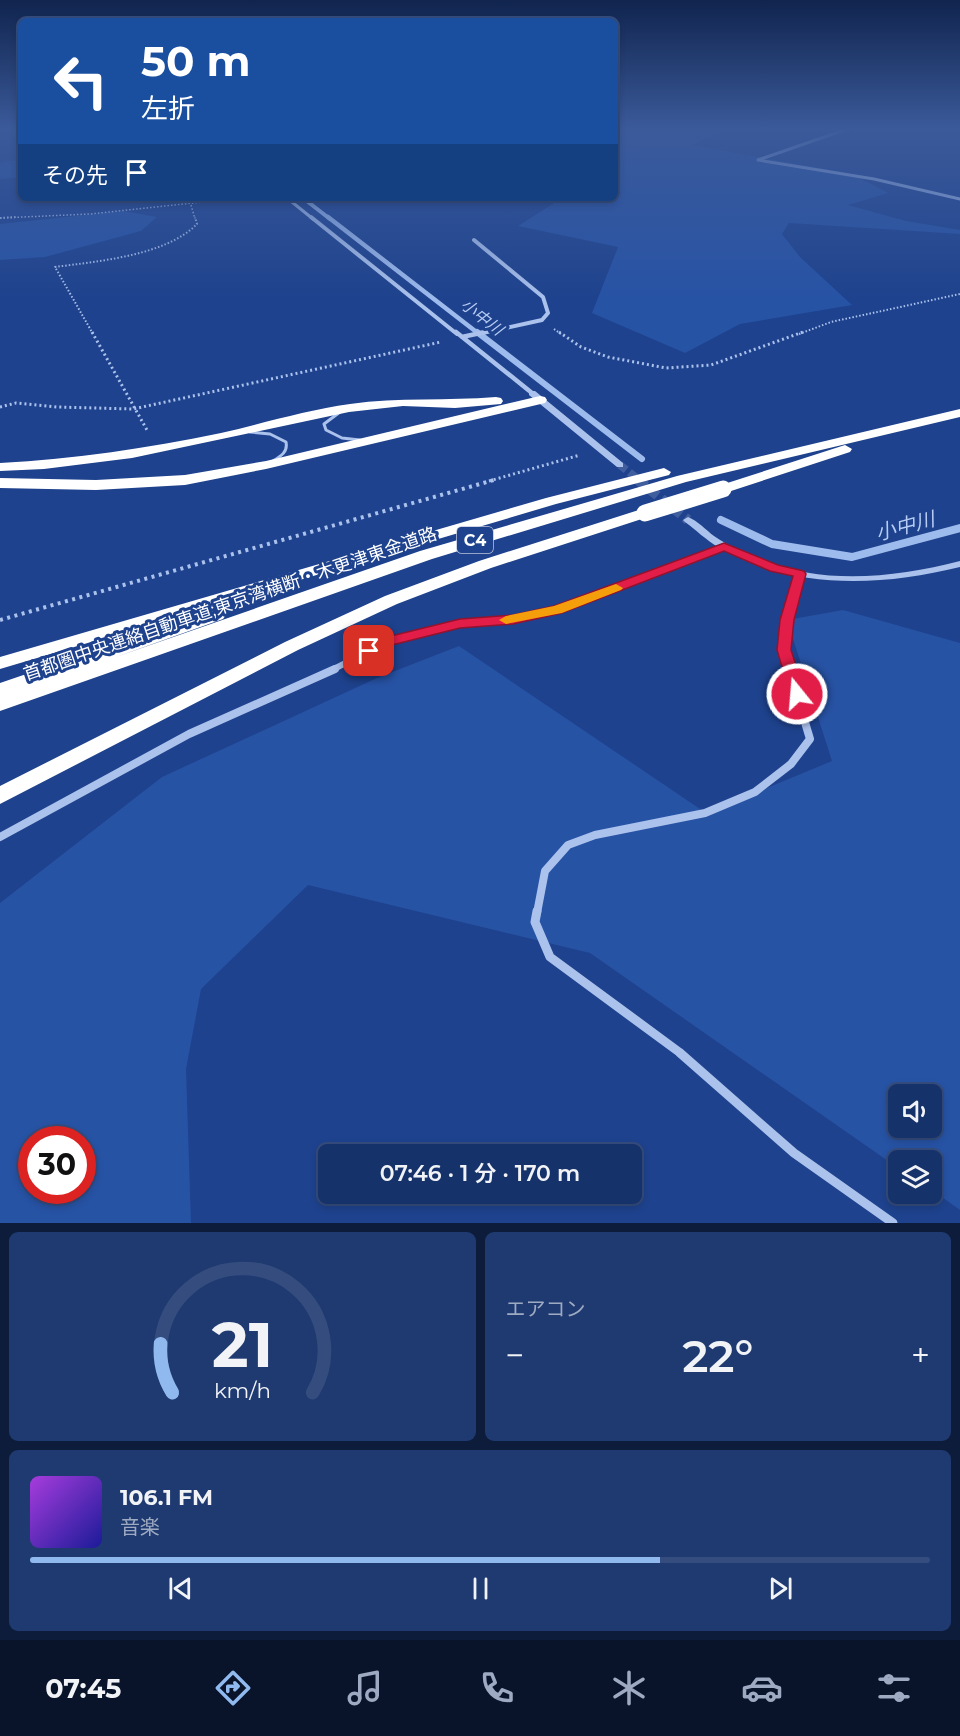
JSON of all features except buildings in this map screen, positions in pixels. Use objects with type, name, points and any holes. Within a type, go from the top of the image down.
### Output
[{"type":"highway","points":[[0,467],[45,466],[122,457],[349,408],[403,402],[477,403],[536,396]]},
{"type":"highway","points":[[0,483],[141,483],[185,480],[266,465],[372,440],[536,396]]},
{"type":"highway","name":"首都圏中央連絡自動車道;東京湾横断・木更津東金道路","points":[[0,690],[179,627],[672,470],[960,401]]},
{"type":"highway","name":"首都圏中央連絡自動車道;東京湾横断・木更津東金道路","points":[[0,704],[426,555],[682,479],[960,412]]},
{"type":"highway","points":[[0,795],[290,648],[391,600],[483,564],[723,489],[938,418]]},
{"type":"highway","points":[[0,663],[551,501],[672,470]]},
{"type":"street","points":[[900,185],[960,199]]},
{"type":"street","points":[[291,201],[620,465]]},
{"type":"street","points":[[462,337],[542,320],[548,313],[543,297],[474,240]]},
{"type":"street","points":[[688,520],[724,546],[774,568],[800,574],[846,580],[892,579],[960,564]]},
{"type":"street","points":[[0,837],[189,734],[311,681],[388,641],[460,624],[513,619],[557,610],[724,546]]},
{"type":"street","points":[[800,574],[787,620],[784,650],[810,738],[790,764],[755,792],[705,813],[595,835],[568,845],[545,871],[535,922],[550,957],[679,1052],[794,1153],[893,1223]]},
{"type":"lane","points":[[349,408],[329,418],[324,424],[326,430],[342,438],[372,440]]},
{"type":"lane","points":[[238,432],[270,434],[286,442],[287,447],[284,454],[266,465]]},
{"type":"path","points":[[0,218],[90,214],[219,201]]},
{"type":"path","points":[[147,430],[55,267],[150,249],[174,242],[186,236],[197,224],[191,205]]},
{"type":"path","points":[[542,320],[581,347],[608,357],[666,368],[686,368],[711,365],[831,322],[960,294]]},
{"type":"path","points":[[0,407],[16,403],[57,407],[133,408],[462,337]]},
{"type":"path","points":[[0,620],[601,449]]},
{"type":"shaded area","points":[[618,185],[873,185],[888,193],[848,205],[906,221],[960,230],[960,234],[789,223],[782,234],[800,257],[852,305],[740,324],[685,353],[592,313],[618,247],[518,226],[557,201],[618,201]]},
{"type":"shaded area","points":[[123,211],[157,217],[141,231],[45,257],[0,260],[0,224]]},
{"type":"shaded area","points":[[843,610],[960,643],[960,1210],[942,1197],[942,1150],[888,1150],[888,1161],[590,953],[308,885],[201,989],[186,1069],[191,1223],[0,1223],[0,903],[162,777],[377,678],[459,646],[706,813],[832,761],[787,620]]},
{"type":"waterway","name":"小中川","points":[[307,201],[330,219]]},
{"type":"waterway","name":"小中川","points":[[328,217],[479,334]]},
{"type":"waterway","name":"小中川","points":[[477,332],[642,459]]},
{"type":"waterway","name":"小中川","points":[[721,520],[772,544],[852,557],[960,528]]},
{"type":"tunnel","points":[[620,465],[640,481]]},
{"type":"tunnel","points":[[638,480],[688,520]]},
{"type":"slow traffic","points":[[506,620],[557,610],[616,588]]},
{"type":"route","points":[[369,651],[388,641],[460,624],[513,619],[557,610],[724,546],[774,568],[800,574],[787,620],[784,650],[797,694]]}]
